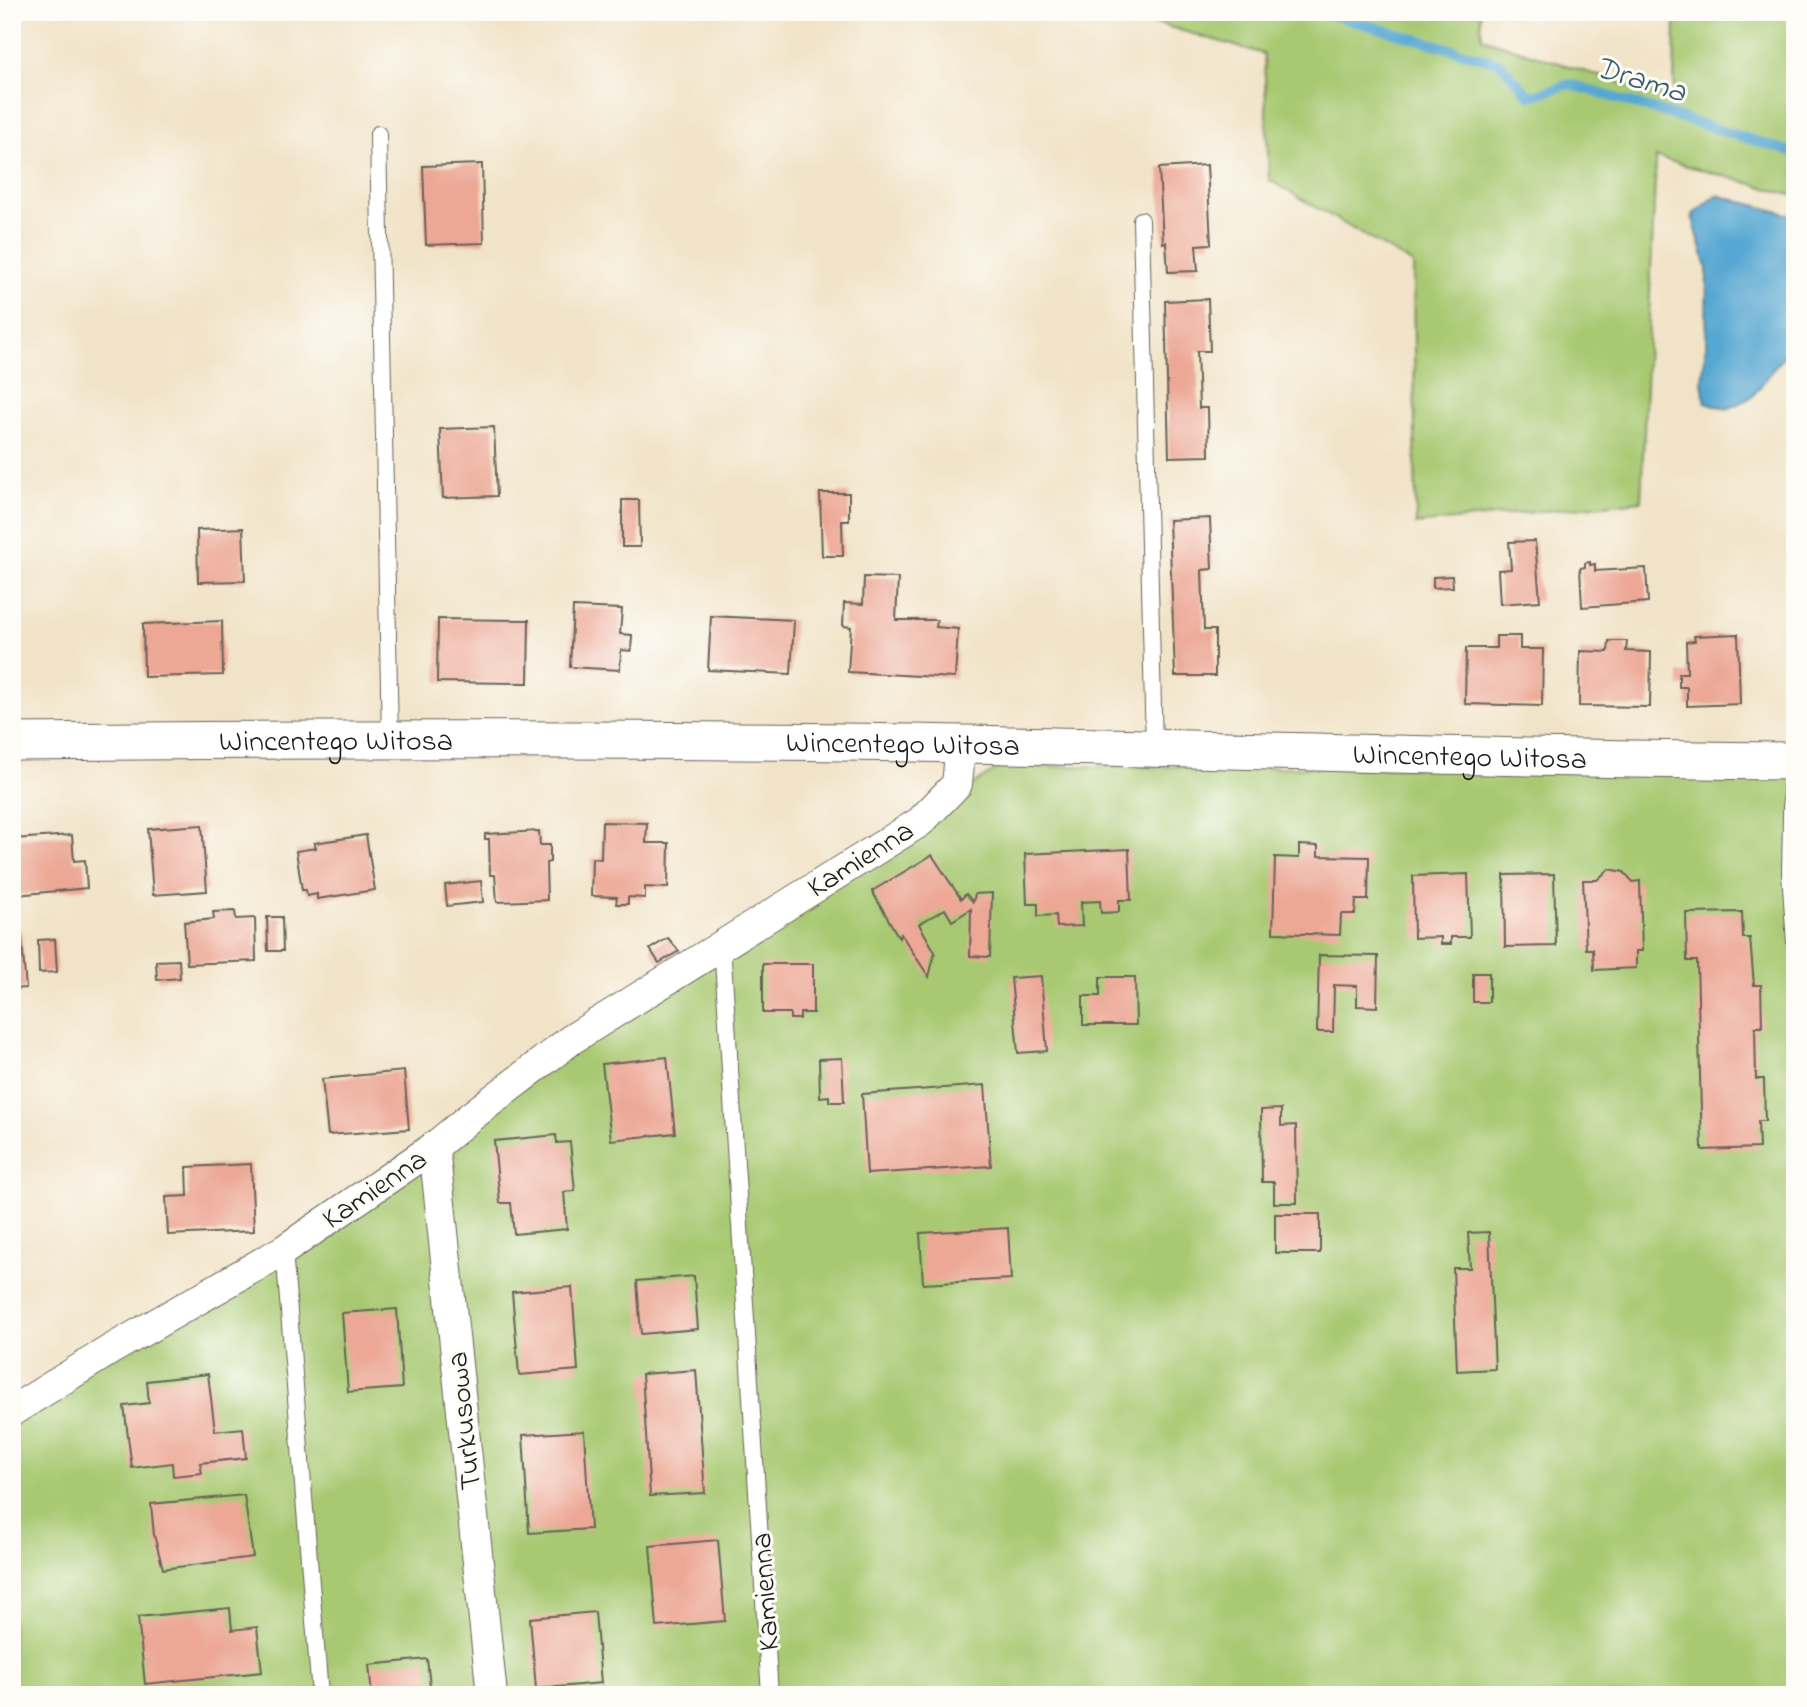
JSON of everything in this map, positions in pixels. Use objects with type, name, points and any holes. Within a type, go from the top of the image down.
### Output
[{"type":"street","name":"Wincentego Witosa","points":[[12,742],[390,739],[961,744],[1794,761]]},
{"type":"street","name":"Kamienna","points":[[12,1411],[110,1350],[284,1250],[435,1147],[572,1039],[920,822],[957,784],[961,744]]},
{"type":"street","name":"Turkusowa","points":[[435,1147],[492,1695]]},
{"type":"lane","points":[[377,134],[390,739]]},
{"type":"lane","points":[[1140,220],[1154,749]]},
{"type":"lane","points":[[1794,761],[1790,874],[1795,942]]},
{"type":"lane","name":"Kamienna","points":[[722,944],[770,1695]]},
{"type":"lane","points":[[284,1250],[320,1695]]},
{"type":"green space","points":[[1116,12],[1480,12],[1482,38],[1674,100],[1675,12],[1795,12],[1795,196],[1656,157],[1641,501],[1416,524],[1413,264],[1269,180],[1264,54]]},
{"type":"green space","points":[[1002,766],[1795,769],[1795,1695],[12,1695],[12,1406],[148,1331],[514,1079]]},
{"type":"water","points":[[1717,195],[1795,216],[1795,334],[1788,350],[1752,397],[1727,409],[1705,402],[1702,381],[1706,347],[1707,268],[1692,215]]},
{"type":"building","points":[[482,164],[484,243],[426,245],[423,166]]},
{"type":"building","points":[[1207,165],[1211,244],[1196,245],[1198,271],[1168,272],[1166,242],[1163,243],[1159,168]]},
{"type":"building","points":[[1208,299],[1210,351],[1197,351],[1199,408],[1208,408],[1209,456],[1169,457],[1165,301]]},
{"type":"building","points":[[494,427],[497,496],[443,498],[440,429]]},
{"type":"building","points":[[820,493],[849,493],[849,521],[842,521],[843,556],[822,556]]},
{"type":"building","points":[[622,500],[639,500],[640,547],[622,547]]},
{"type":"building","points":[[1210,518],[1212,569],[1202,570],[1204,630],[1215,630],[1215,676],[1175,676],[1169,520]]},
{"type":"building","points":[[243,528],[245,581],[198,582],[197,530]]},
{"type":"building","points":[[1535,541],[1540,601],[1500,604],[1498,570],[1511,569],[1509,542]]},
{"type":"building","points":[[1590,562],[1590,565],[1595,564],[1595,571],[1646,568],[1648,602],[1582,607],[1580,568]]},
{"type":"building","points":[[1452,576],[1453,587],[1433,588],[1433,577]]},
{"type":"building","points":[[864,577],[898,578],[896,620],[937,620],[936,627],[958,629],[955,678],[848,672],[851,627],[843,626],[844,603],[863,604]]},
{"type":"building","points":[[573,607],[622,609],[620,634],[632,635],[631,651],[621,650],[620,670],[570,667]]},
{"type":"building","points":[[711,616],[794,620],[791,674],[708,670]]},
{"type":"building","points":[[438,619],[529,620],[528,683],[437,682]]},
{"type":"building","points":[[222,621],[223,675],[144,677],[143,624]]},
{"type":"building","points":[[1738,634],[1740,704],[1687,706],[1687,687],[1679,687],[1679,673],[1687,673],[1686,642],[1695,641],[1694,636]]},
{"type":"building","points":[[1496,636],[1520,636],[1520,649],[1543,649],[1542,706],[1465,704],[1466,648],[1496,648]]},
{"type":"building","points":[[1609,641],[1627,641],[1626,651],[1651,652],[1650,707],[1579,706],[1580,651],[1608,652]]},
{"type":"building","points":[[602,822],[647,823],[646,843],[669,843],[668,888],[645,887],[645,898],[628,897],[628,904],[616,904],[617,897],[591,896],[592,858],[601,859]]},
{"type":"building","points":[[202,825],[207,891],[153,895],[148,829]]},
{"type":"building","points":[[539,831],[540,845],[550,845],[550,862],[546,863],[547,900],[497,902],[495,875],[490,875],[489,839],[485,839],[485,834]]},
{"type":"building","points":[[72,835],[74,861],[85,860],[87,888],[17,895],[13,839]]},
{"type":"building","points":[[366,835],[375,890],[317,899],[317,894],[307,896],[306,890],[302,890],[296,851],[316,848],[314,843]]},
{"type":"building","points":[[1299,845],[1318,846],[1318,856],[1369,857],[1368,900],[1356,900],[1355,914],[1341,914],[1340,935],[1273,933],[1275,857],[1299,858]]},
{"type":"building","points":[[1129,849],[1131,900],[1119,900],[1119,912],[1101,913],[1100,901],[1081,902],[1082,926],[1057,927],[1056,915],[1038,916],[1038,904],[1027,904],[1025,854]]},
{"type":"building","points":[[932,855],[961,899],[966,894],[973,902],[975,894],[992,893],[990,957],[970,956],[971,909],[952,921],[945,909],[919,924],[935,952],[929,977],[901,934],[899,938],[872,891]]},
{"type":"building","points":[[1609,869],[1624,872],[1633,882],[1640,881],[1642,951],[1636,951],[1636,968],[1594,970],[1593,949],[1586,949],[1583,880],[1597,880]]},
{"type":"building","points":[[1468,874],[1470,937],[1451,937],[1451,944],[1441,944],[1441,937],[1414,938],[1413,876]]},
{"type":"building","points":[[1554,874],[1556,946],[1505,947],[1504,875]]},
{"type":"building","points":[[481,881],[483,902],[447,906],[445,885]]},
{"type":"building","points":[[235,911],[236,919],[255,918],[256,961],[187,964],[184,922],[214,919],[213,912]]},
{"type":"building","points":[[1742,912],[1743,938],[1750,938],[1754,985],[1761,985],[1762,1027],[1755,1027],[1756,1079],[1764,1079],[1765,1121],[1758,1121],[1759,1148],[1702,1150],[1697,961],[1687,961],[1686,913]]},
{"type":"building","points":[[267,917],[282,917],[283,951],[268,951]]},
{"type":"building","points":[[21,931],[26,988],[12,989],[12,932]]},
{"type":"building","points":[[668,938],[679,951],[659,963],[650,949]]},
{"type":"building","points":[[55,939],[57,972],[39,973],[38,940]]},
{"type":"building","points":[[1319,955],[1378,956],[1377,1007],[1357,1006],[1357,986],[1334,985],[1333,1032],[1317,1032]]},
{"type":"building","points":[[179,960],[180,978],[157,980],[156,961]]},
{"type":"building","points":[[763,964],[813,964],[813,1013],[800,1013],[800,1019],[790,1019],[790,1013],[763,1013]]},
{"type":"building","points":[[1473,973],[1489,973],[1489,1002],[1473,1002]]},
{"type":"building","points":[[1041,976],[1047,1051],[1018,1053],[1011,978]]},
{"type":"building","points":[[1100,977],[1135,977],[1136,1025],[1083,1025],[1083,996],[1100,996]]},
{"type":"building","points":[[667,1057],[675,1133],[611,1140],[602,1064]]},
{"type":"building","points":[[842,1058],[844,1102],[829,1102],[829,1096],[820,1097],[819,1059]]},
{"type":"building","points":[[404,1071],[409,1129],[328,1135],[322,1079]]},
{"type":"building","points":[[985,1085],[991,1166],[867,1174],[862,1094]]},
{"type":"building","points":[[1281,1109],[1281,1126],[1296,1125],[1297,1203],[1274,1203],[1274,1182],[1262,1182],[1261,1110]]},
{"type":"building","points":[[556,1135],[557,1143],[570,1142],[575,1191],[564,1192],[567,1229],[514,1234],[511,1203],[500,1203],[494,1141]]},
{"type":"building","points":[[251,1164],[254,1231],[168,1235],[166,1197],[188,1196],[187,1167]]},
{"type":"building","points":[[1275,1214],[1320,1214],[1320,1253],[1275,1253]]},
{"type":"building","points":[[1008,1228],[1011,1279],[923,1284],[920,1233]]},
{"type":"building","points":[[1489,1232],[1495,1369],[1457,1371],[1453,1268],[1470,1268],[1468,1233]]},
{"type":"building","points":[[694,1276],[698,1329],[641,1334],[637,1281]]},
{"type":"building","points":[[572,1287],[578,1370],[519,1375],[512,1292]]},
{"type":"building","points":[[397,1309],[402,1388],[348,1392],[342,1313]]},
{"type":"building","points":[[696,1370],[705,1493],[650,1496],[642,1374]]},
{"type":"building","points":[[208,1374],[215,1431],[243,1428],[246,1458],[200,1463],[202,1473],[173,1476],[172,1463],[132,1468],[124,1406],[149,1403],[147,1381]]},
{"type":"building","points":[[584,1431],[590,1529],[529,1533],[523,1435]]},
{"type":"building","points":[[244,1495],[253,1557],[163,1569],[154,1535],[151,1504]]},
{"type":"building","points":[[718,1540],[725,1621],[657,1627],[650,1546]]},
{"type":"building","points":[[230,1608],[232,1630],[257,1627],[262,1672],[145,1684],[138,1617]]},
{"type":"building","points":[[595,1612],[601,1683],[536,1689],[530,1618]]},
{"type":"building","points":[[427,1659],[431,1695],[372,1695],[369,1665]]},
{"type":"waterway","name":"Drama","points":[[1322,12],[1500,63],[1530,96],[1570,84],[1795,153]]}]
